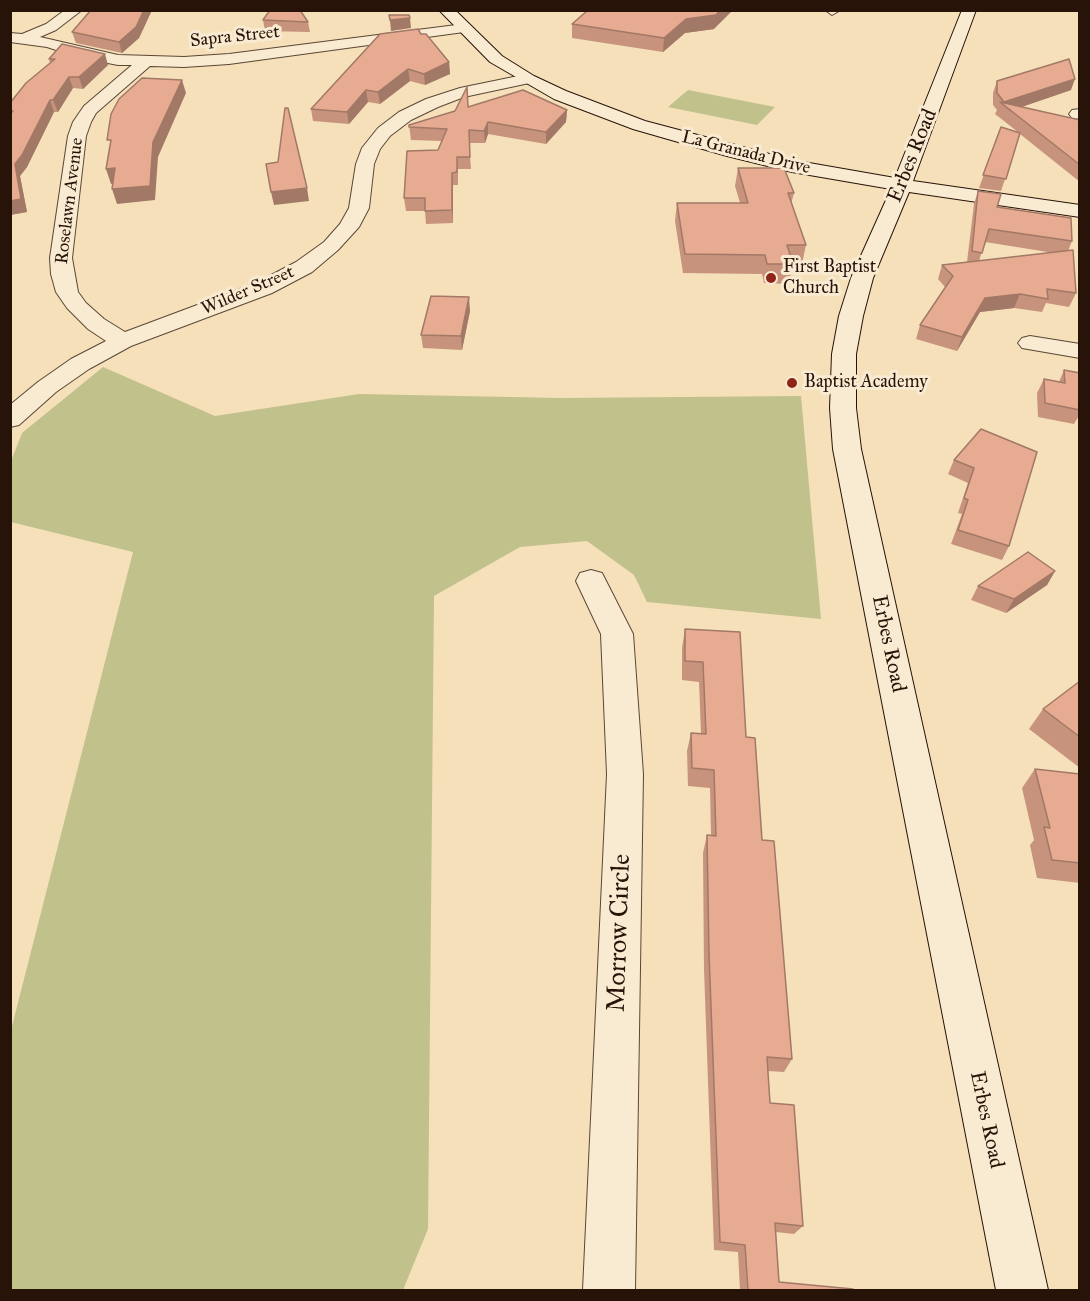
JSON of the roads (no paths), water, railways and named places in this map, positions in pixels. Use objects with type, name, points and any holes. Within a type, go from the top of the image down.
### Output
[{"type":"street","points":[[18,38],[51,27],[75,10]]},
{"type":"street","name":"La Granada Drive","points":[[446,10],[496,59],[528,79],[597,110],[682,139],[792,166],[1080,211]]},
{"type":"street","name":"Erbes Road","points":[[969,10],[902,185],[862,278],[851,316],[844,354],[843,408],[847,449],[1022,1290]]},
{"type":"street","name":"Sapra Street","points":[[18,38],[94,56],[145,62],[229,59],[464,28]]},
{"type":"street","name":"Roselawn Avenue","points":[[123,340],[96,324],[78,308],[68,292],[62,274],[61,258],[77,136],[81,122],[90,110],[145,62]]},
{"type":"street","name":"Wilder Street","points":[[10,419],[47,387],[80,364],[123,340],[161,324],[242,297],[304,267],[331,246],[349,227],[363,195],[365,164],[371,148],[384,132],[405,116],[460,93],[528,79]]},
{"type":"street","points":[[1030,343],[1080,351]]},
{"type":"street","name":"Morrow Circle","points":[[591,581],[617,634],[625,774],[609,1290]]},
{"type":"place","name":"First Baptist Church","points":[[771,278]]},
{"type":"place","name":"Baptist Academy","points":[[792,383]]}]
